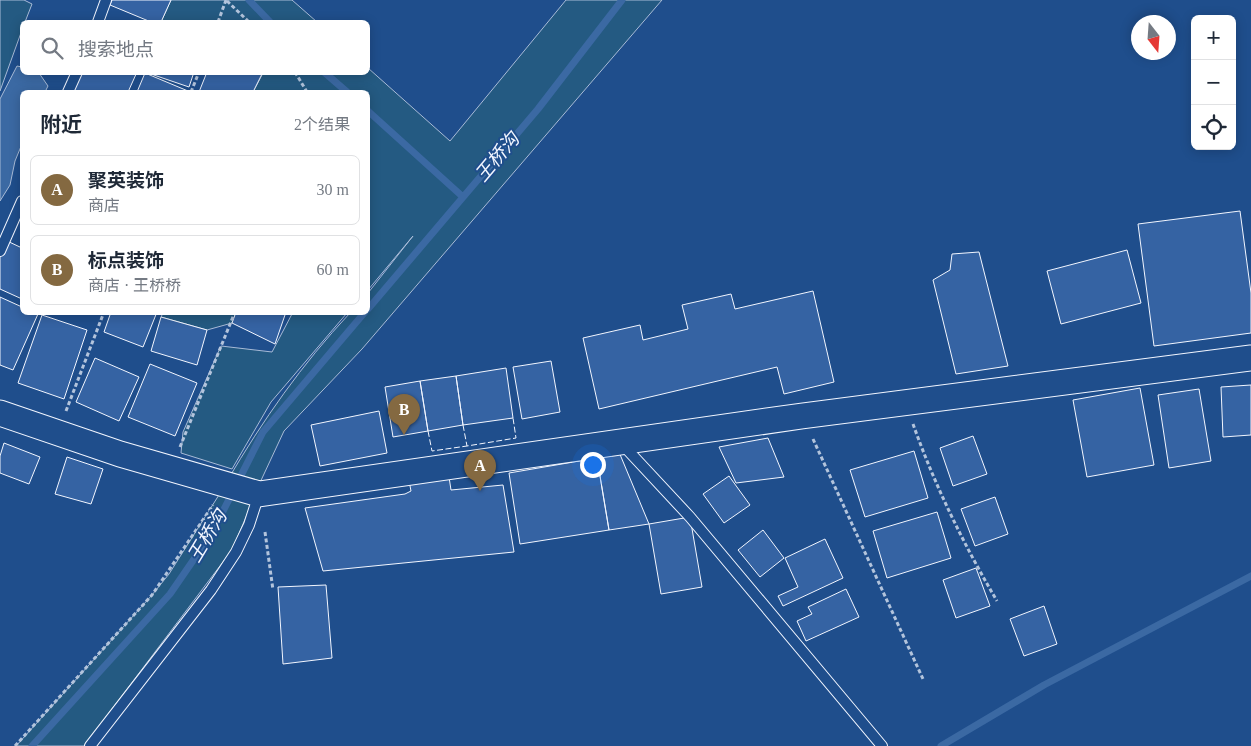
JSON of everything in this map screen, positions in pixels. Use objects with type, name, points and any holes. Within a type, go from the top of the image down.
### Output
[{"type":"street","points":[[0,413],[171,469],[259,494],[802,416],[1251,358]]},
{"type":"lane","points":[[99,20],[106,0]]},
{"type":"lane","points":[[69,90],[76,75]]},
{"type":"lane","points":[[0,251],[20,205]]},
{"type":"lane","points":[[621,443],[690,517],[882,746]]},
{"type":"lane","points":[[90,746],[211,590],[236,552],[259,494]]},
{"type":"path","points":[[219,20],[226,1],[247,20]]},
{"type":"path","points":[[192,90],[198,75]]},
{"type":"path","points":[[297,75],[306,90]]},
{"type":"path","points":[[57,433],[103,315]]},
{"type":"path","points":[[171,469],[235,315]]},
{"type":"path","points":[[905,403],[946,506],[969,554],[997,602]]},
{"type":"path","points":[[802,416],[923,679]]},
{"type":"path","points":[[16,746],[152,595],[213,505],[219,482]]},
{"type":"path","points":[[259,494],[274,590]]},
{"type":"shaded area","points":[[0,0],[24,0],[32,4],[26,20],[20,20],[20,36],[0,91]]},
{"type":"shaded area","points":[[171,0],[292,0],[315,20],[162,20]]},
{"type":"shaded area","points":[[566,0],[662,0],[362,349],[284,431],[257,489],[227,481],[269,414],[299,372],[332,332],[348,315],[370,315],[370,290],[413,236],[370,288],[370,90],[254,90],[262,75],[370,75],[370,70],[450,141]]},
{"type":"shaded area","points":[[17,66],[20,67],[20,75],[40,75],[48,86],[46,90],[20,90],[20,149],[15,161],[10,185],[0,201],[0,99]]},
{"type":"shaded area","points":[[162,315],[235,315],[232,323],[207,330],[161,317]]},
{"type":"shaded area","points":[[291,315],[345,315],[271,402],[232,469],[181,453],[183,432],[221,346],[272,352]]},
{"type":"shaded area","points":[[224,487],[254,498],[232,550],[84,746],[16,746],[169,574]]},
{"type":"building","points":[[112,0],[171,0],[162,20],[146,20],[110,5]]},
{"type":"building","points":[[79,75],[136,75],[129,90],[72,90]]},
{"type":"building","points":[[144,75],[150,75],[186,90],[138,90]]},
{"type":"building","points":[[154,75],[193,75],[189,87]]},
{"type":"building","points":[[206,75],[262,75],[254,90],[200,90]]},
{"type":"building","points":[[1240,211],[1251,293],[1251,333],[1154,346],[1138,224]]},
{"type":"building","points":[[5,240],[20,247],[20,298],[0,289],[0,251]]},
{"type":"building","points":[[1127,250],[1141,303],[1061,324],[1047,271]]},
{"type":"building","points":[[979,252],[1008,366],[956,374],[933,280],[950,270],[952,254]]},
{"type":"building","points":[[813,291],[834,382],[784,394],[777,367],[599,409],[583,338],[640,325],[643,340],[688,329],[682,305],[731,294],[735,309]]},
{"type":"building","points":[[0,297],[20,306],[20,315],[38,315],[13,370],[0,365]]},
{"type":"building","points":[[42,315],[87,330],[64,399],[18,383]]},
{"type":"building","points":[[110,315],[156,315],[143,347],[104,332]]},
{"type":"building","points":[[235,315],[285,315],[275,344],[232,323]]},
{"type":"building","points":[[161,317],[207,330],[197,365],[151,351]]},
{"type":"building","points":[[95,358],[139,377],[119,421],[76,402]]},
{"type":"building","points":[[551,361],[560,412],[522,419],[513,367]]},
{"type":"building","points":[[150,364],[197,383],[175,436],[128,417]]},
{"type":"building","points":[[506,368],[513,418],[463,425],[456,376]]},
{"type":"building","points":[[456,376],[463,425],[428,431],[420,381]]},
{"type":"building","points":[[420,381],[428,431],[393,437],[385,387]]},
{"type":"building","points":[[1251,385],[1251,435],[1223,437],[1221,387]]},
{"type":"building","points":[[1140,388],[1154,465],[1087,477],[1073,400]]},
{"type":"building","points":[[1199,389],[1211,461],[1169,468],[1158,395]]},
{"type":"building","points":[[379,411],[387,453],[320,466],[311,425]]},
{"type":"building","points":[[973,436],[987,474],[953,486],[940,448]]},
{"type":"building","points":[[768,438],[784,477],[736,483],[719,447]]},
{"type":"building","points":[[4,443],[40,457],[29,484],[0,473],[0,456]]},
{"type":"building","points":[[914,451],[928,498],[865,517],[850,470]]},
{"type":"building","points":[[619,452],[649,524],[609,530],[597,458]]},
{"type":"building","points":[[67,457],[103,469],[91,504],[55,494]]},
{"type":"building","points":[[597,458],[609,530],[520,544],[509,473]]},
{"type":"building","points":[[729,476],[750,505],[724,523],[703,494]]},
{"type":"building","points":[[449,477],[451,490],[503,485],[514,552],[323,571],[305,508],[405,494],[411,491],[409,481]]},
{"type":"building","points":[[995,497],[1008,534],[975,546],[961,509]]},
{"type":"building","points":[[937,512],[951,558],[887,578],[873,531]]},
{"type":"building","points":[[690,517],[702,587],[661,594],[649,524]]},
{"type":"building","points":[[763,530],[784,558],[760,577],[738,550]]},
{"type":"building","points":[[825,539],[843,578],[783,606],[778,596],[798,587],[785,558]]},
{"type":"building","points":[[976,568],[990,606],[956,618],[943,580]]},
{"type":"building","points":[[326,585],[332,658],[283,664],[278,587]]},
{"type":"building","points":[[846,589],[859,617],[806,641],[797,621],[812,614],[808,607]]},
{"type":"building","points":[[1044,606],[1057,644],[1024,656],[1010,619]]},
{"type":"waterway","points":[[249,0],[268,20]]},
{"type":"waterway","name":"王桥沟","points":[[370,307],[538,109],[622,0]]},
{"type":"waterway","points":[[327,75],[345,90]]},
{"type":"waterway","points":[[370,113],[463,197]]},
{"type":"waterway","name":"王桥沟","points":[[32,746],[170,594],[212,533],[263,432],[362,315]]},
{"type":"waterway","points":[[941,746],[1044,685],[1251,576]]},
{"type":"fence","points":[[463,425],[467,446],[516,438],[513,418]]},
{"type":"fence","points":[[428,431],[432,451],[467,446]]},
{"type":"place","name":"标点装饰","points":[[404,435]]},
{"type":"place","name":"聚英装饰","points":[[480,491]]}]
